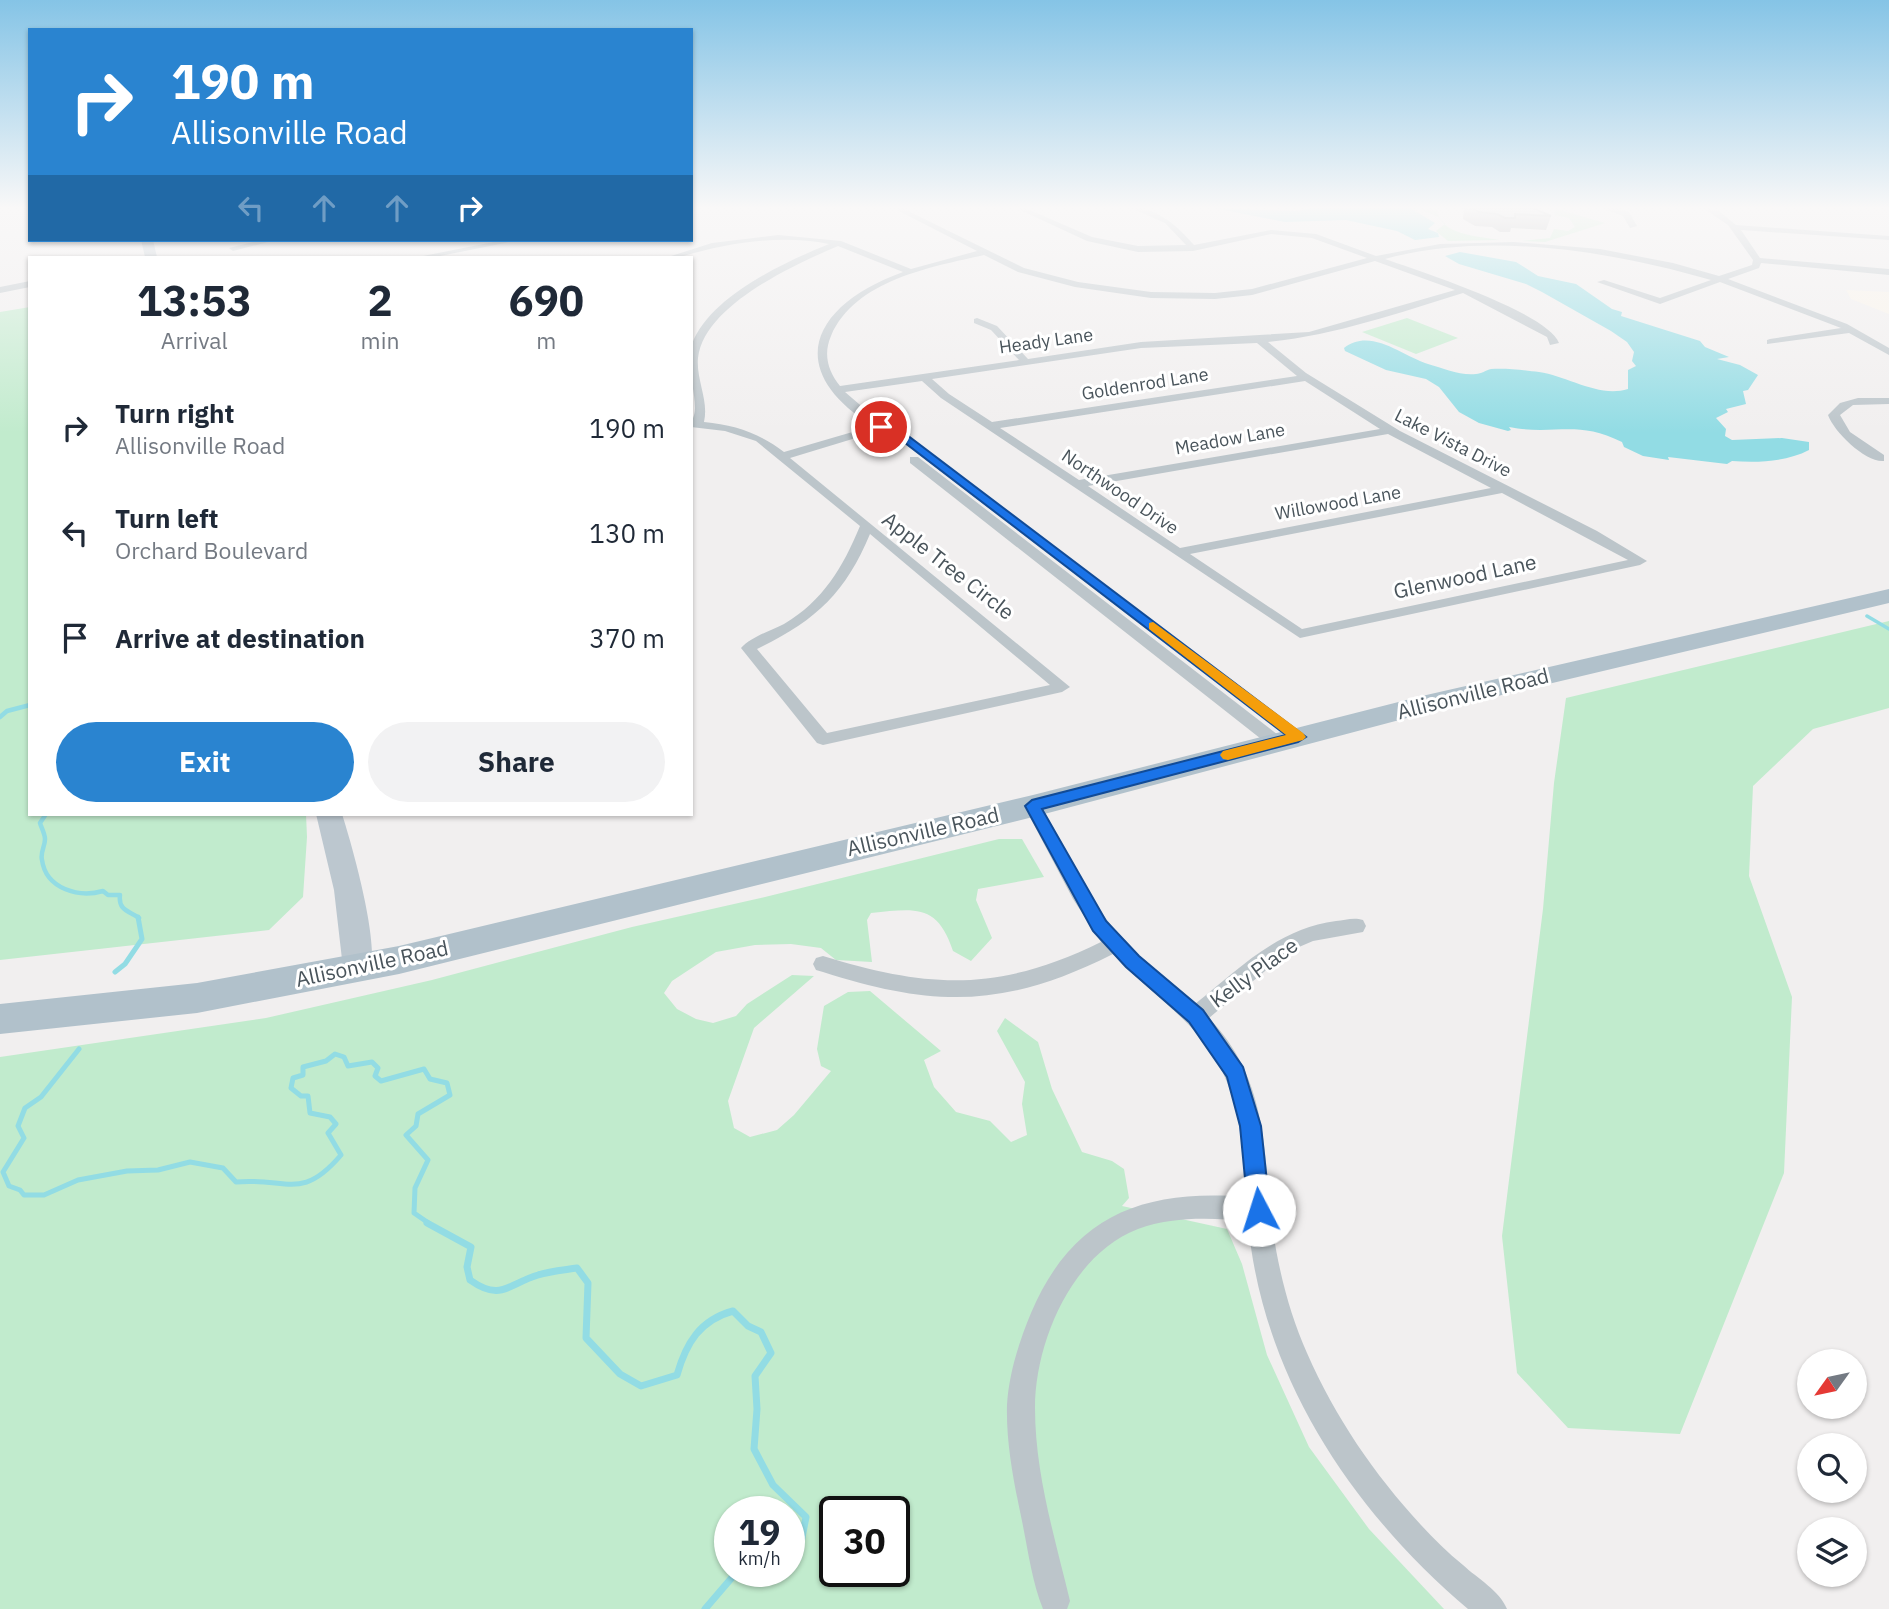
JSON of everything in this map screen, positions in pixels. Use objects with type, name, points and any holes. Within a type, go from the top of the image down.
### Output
[{"type":"main road","name":"Allisonville Road","points":[[0,1019],[197,998],[358,968],[1032,806],[1287,739],[1886,594]]},
{"type":"main road","points":[[330,816],[336,835],[355,934],[358,968]]},
{"type":"street","points":[[753,283],[734,298],[699,341],[693,362],[701,405],[695,424],[742,432],[760,439],[867,525]]},
{"type":"street","points":[[884,283],[857,299],[830,326],[821,349],[822,363],[837,390],[881,427],[895,431],[1287,739]]},
{"type":"street","points":[[1067,283],[1114,291],[1178,296],[1252,292],[1285,283]]},
{"type":"street","points":[[1445,283],[1535,325],[1551,335],[1554,343]]},
{"type":"street","points":[[1604,283],[1660,301],[1710,283]]},
{"type":"street","points":[[1732,283],[1852,329],[1889,352]]},
{"type":"street","points":[[0,290],[28,284]]},
{"type":"street","name":"Heady Lane","points":[[837,390],[1162,343],[1259,340],[1339,328],[1464,290]]},
{"type":"street","points":[[977,321],[994,328],[1025,361]]},
{"type":"street","points":[[1770,342],[1852,329]]},
{"type":"street","name":"Lake Vista Drive","points":[[1259,340],[1305,378],[1388,431],[1561,516],[1640,561]]},
{"type":"street","name":"Northwood Drive","points":[[923,376],[990,426],[1300,634]]},
{"type":"street","name":"Goldenrod Lane","points":[[990,426],[1305,378]]},
{"type":"street","points":[[1880,458],[1845,432],[1836,422],[1834,415],[1838,408],[1848,404],[1889,401]]},
{"type":"street","points":[[783,456],[881,427]]},
{"type":"street","points":[[881,427],[882,435],[1287,739]]},
{"type":"street","name":"Meadow Lane","points":[[1078,484],[1388,431]]},
{"type":"street","name":"Willowood Lane","points":[[1179,552],[1505,489]]},
{"type":"street","name":"Apple Tree Circle","points":[[867,525],[1062,687],[823,739],[748,648],[791,627],[825,601],[850,566],[867,525]]},
{"type":"street","name":"Glenwood Lane","points":[[1300,634],[1640,561]]},
{"type":"street","points":[[1032,806],[1089,910],[1115,944],[1196,1016],[1236,1073],[1251,1130],[1264,1249],[1279,1319],[1299,1369],[1335,1439],[1405,1530],[1443,1568],[1492,1609]]},
{"type":"street","name":"Kelly Place","points":[[1196,1016],[1262,962],[1294,941],[1308,935],[1356,926]]},
{"type":"street","points":[[823,964],[870,981],[906,988],[976,990],[1061,971],[1115,944]]},
{"type":"street","points":[[1055,1601],[1025,1453],[1021,1408],[1025,1365],[1037,1328],[1058,1282],[1079,1255],[1099,1238],[1123,1222],[1144,1214],[1191,1205],[1259,1210]]},
{"type":"shaded area","points":[[1846,290],[1889,292],[1889,314],[1851,299]]},
{"type":"green space","points":[[28,307],[28,816],[306,816],[303,897],[269,930],[0,960],[0,312]]},
{"type":"green space","points":[[1407,318],[1458,338],[1416,354],[1362,332]]},
{"type":"green space","points":[[1889,621],[1889,708],[1813,729],[1753,786],[1749,876],[1792,997],[1784,1173],[1680,1434],[1568,1428],[1517,1373],[1502,1236],[1566,698]]},
{"type":"green space","points":[[999,839],[1022,839],[1044,877],[978,889],[976,900],[992,938],[971,961],[953,951],[947,935],[932,917],[922,912],[900,910],[871,913],[867,920],[872,962],[836,960],[821,948],[791,944],[755,945],[716,952],[672,981],[664,993],[677,1009],[696,1019],[713,1023],[736,1016],[747,1004],[792,975],[814,976],[754,1028],[728,1101],[734,1128],[750,1137],[777,1130],[794,1115],[831,1071],[821,1066],[817,1049],[824,1006],[848,992],[870,991],[941,1051],[924,1060],[934,1087],[956,1112],[990,1121],[1011,1142],[1027,1135],[1022,1104],[1025,1082],[997,1031],[1005,1018],[1038,1042],[1052,1089],[1082,1152],[1112,1161],[1124,1169],[1129,1198],[1122,1206],[1227,1229],[1242,1264],[1267,1355],[1309,1447],[1369,1529],[1444,1609],[0,1609],[0,1057],[266,1018],[432,980],[632,927]]},
{"type":"water","points":[[1523,283],[1576,284],[1612,309],[1622,312],[1621,316],[1700,341],[1705,347],[1729,357],[1717,359],[1740,365],[1758,375],[1748,390],[1743,391],[1746,404],[1726,409],[1728,412],[1716,418],[1726,429],[1725,436],[1732,440],[1782,438],[1809,442],[1809,450],[1781,459],[1761,462],[1732,461],[1727,464],[1643,456],[1624,447],[1622,442],[1591,431],[1509,427],[1511,430],[1508,431],[1479,423],[1459,412],[1439,387],[1426,379],[1386,370],[1345,351],[1344,348],[1354,342],[1376,342],[1428,364],[1458,373],[1478,374],[1491,369],[1521,370],[1550,374],[1594,389],[1628,389],[1628,370],[1636,366],[1632,361],[1634,352],[1627,342]]},
{"type":"waterway","points":[[1867,616],[1889,629]]},
{"type":"waterway","points":[[0,717],[7,711],[28,706]]},
{"type":"waterway","points":[[45,816],[40,823],[45,839],[42,857],[50,878],[74,892],[103,891],[108,895],[120,895],[125,910],[138,917]]},
{"type":"waterway","points":[[115,972],[125,964],[142,939],[138,917]]},
{"type":"waterway","points":[[79,1049],[41,1097],[25,1108],[18,1126],[24,1138],[3,1172],[9,1186],[20,1190],[24,1195],[44,1195],[78,1180],[127,1171],[158,1170],[190,1162],[223,1168],[236,1182],[304,1183],[327,1169],[341,1155],[328,1133],[336,1124],[330,1117],[310,1113],[308,1096],[301,1096],[291,1088],[293,1078],[303,1075],[303,1067],[326,1061],[335,1054],[344,1057],[348,1066],[372,1062],[378,1068],[375,1076],[381,1081],[424,1069],[430,1079],[447,1083],[450,1095],[418,1114],[416,1126],[406,1135],[428,1160],[415,1188],[414,1213],[430,1224]]},
{"type":"waterway","points":[[427,1223],[471,1247],[467,1267],[470,1280],[489,1290],[504,1289],[543,1274],[577,1268],[588,1283],[586,1338],[620,1374],[641,1386],[677,1375],[696,1334],[721,1315],[733,1311],[748,1326],[761,1332],[771,1353],[755,1376],[757,1409],[754,1449],[773,1485],[784,1496]]},
{"type":"waterway","points":[[805,1516],[805,1522]]},
{"type":"waterway","points":[[705,1609],[724,1587]]},
{"type":"slow traffic","points":[[1153,626],[1298,737],[1228,755]]},
{"type":"route","points":[[881,427],[895,431],[1298,737],[1032,806],[1100,926],[1132,961],[1196,1016],[1236,1073],[1253,1140],[1259,1210]]}]
